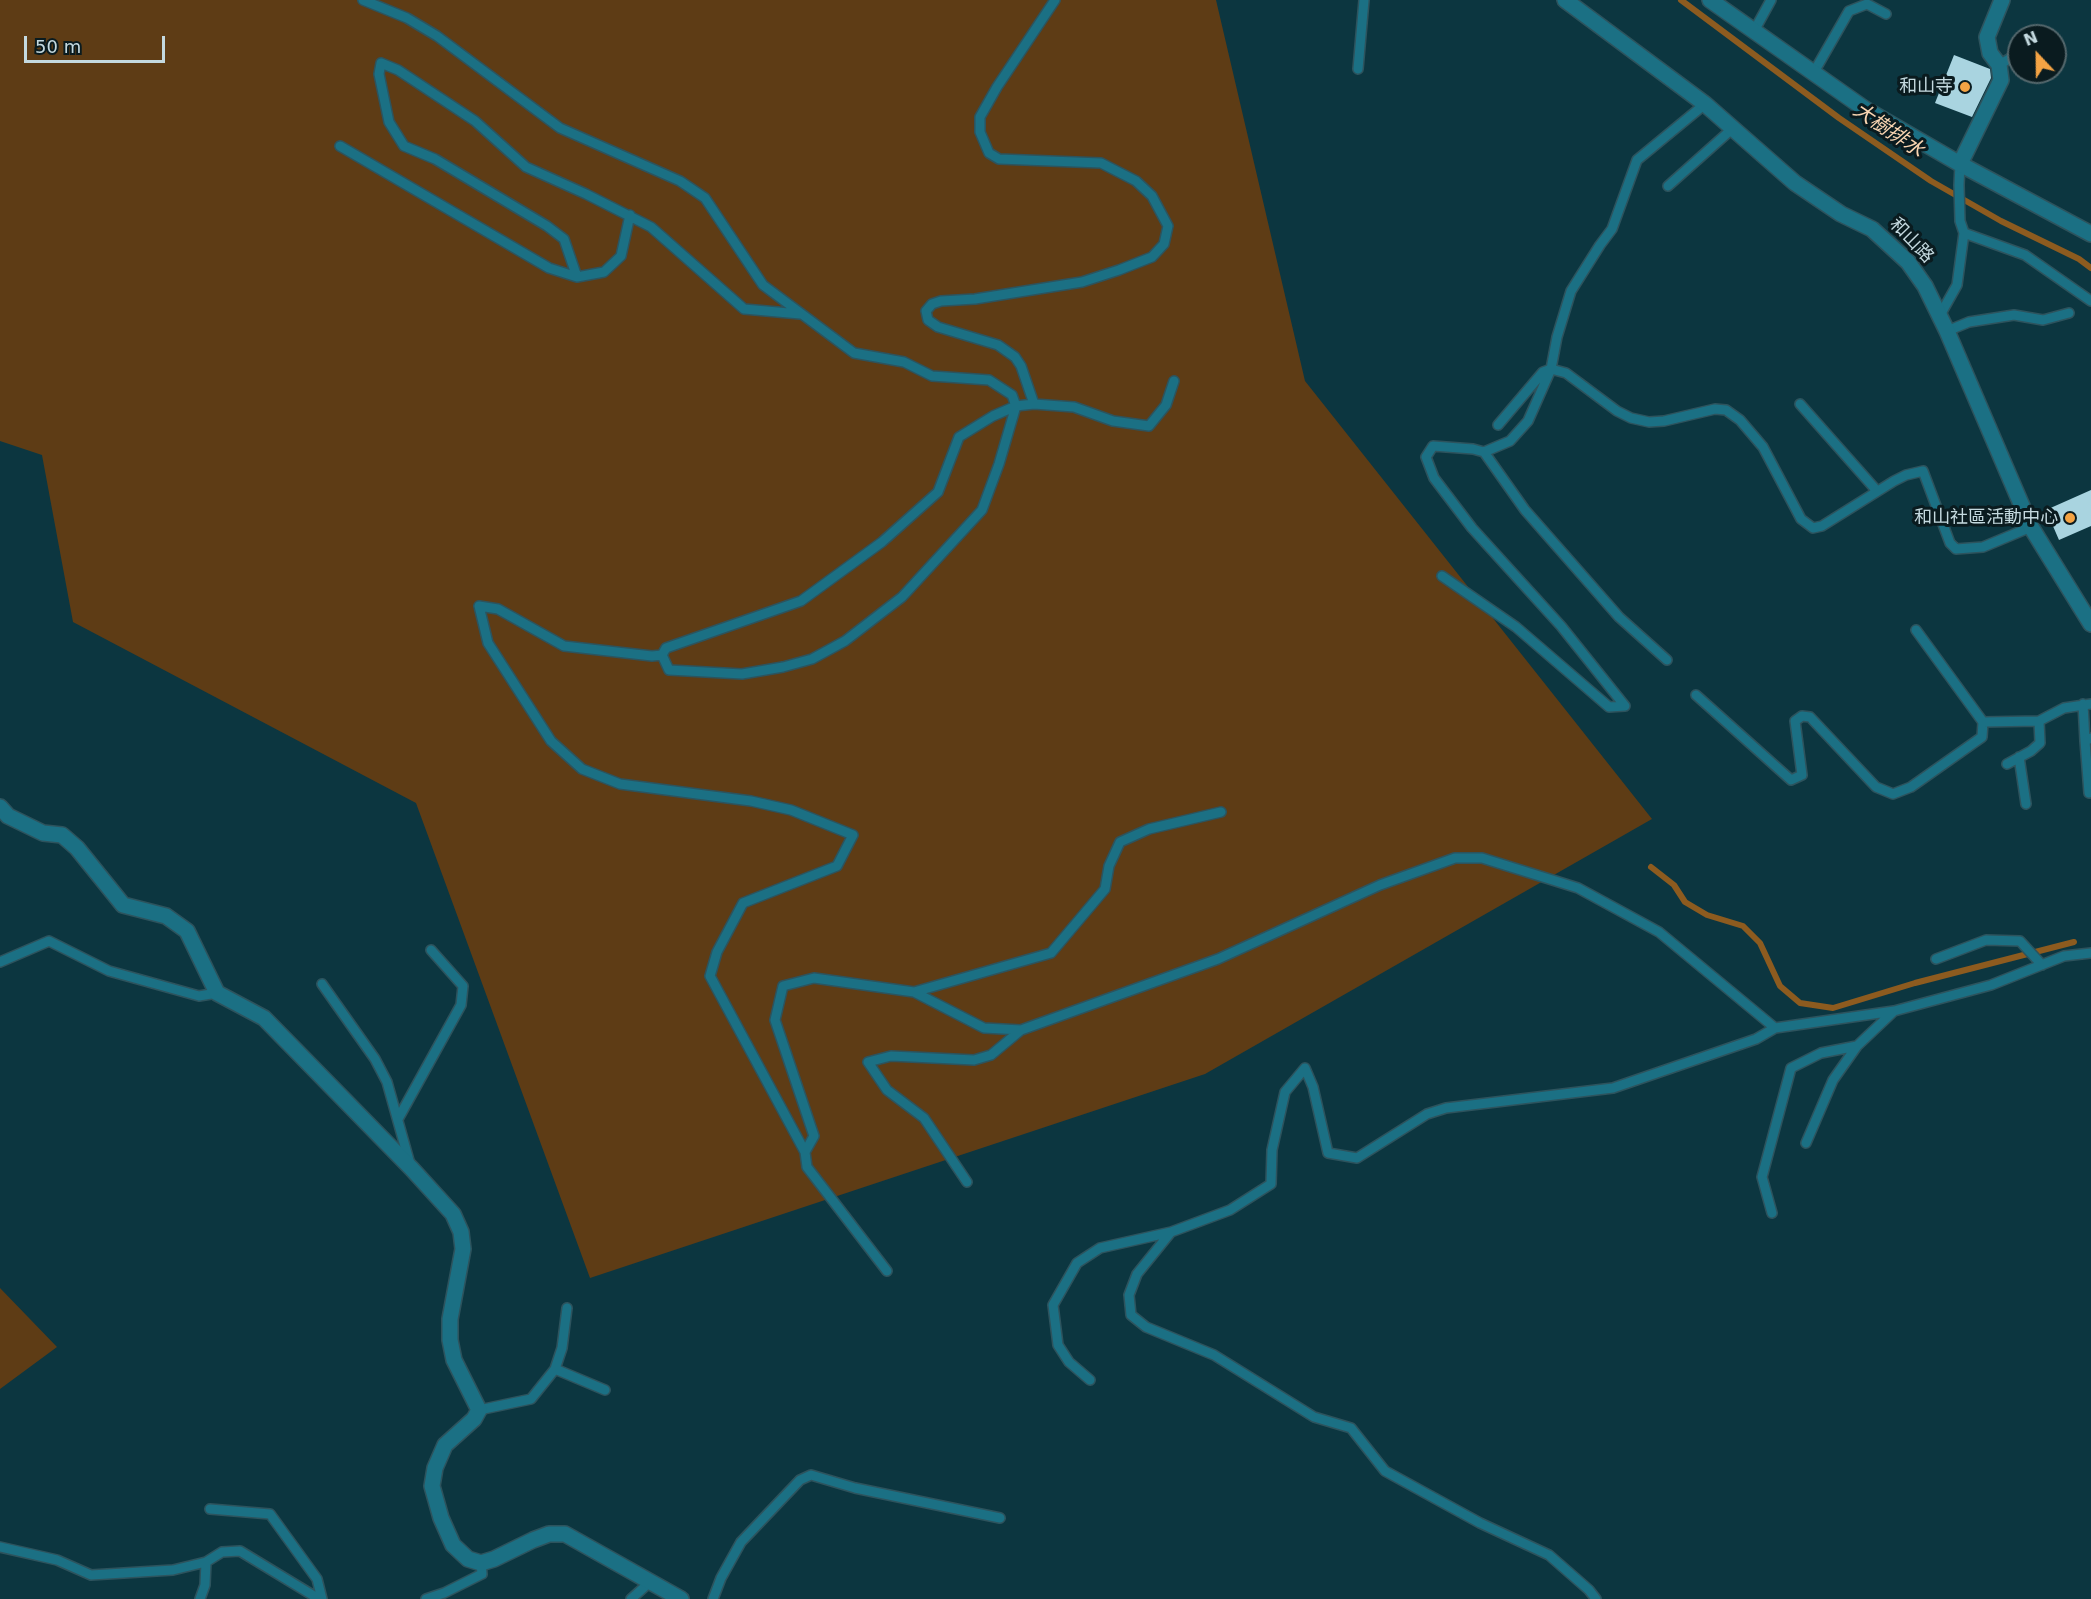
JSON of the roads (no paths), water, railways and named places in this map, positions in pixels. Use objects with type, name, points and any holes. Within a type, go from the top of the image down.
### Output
[{"type":"street","name":"和山路","points":[[1565,0],[1705,104],[1795,183],[1841,214],[1872,229],[1908,262],[1925,286],[1947,331],[2031,527],[2091,624]]},
{"type":"street","points":[[1710,0],[1865,109],[1960,164],[2091,234]]},
{"type":"street","points":[[1960,164],[2001,80],[1999,65],[1990,53],[1987,37],[2002,0]]},
{"type":"street","points":[[0,807],[8,816],[43,834],[62,836],[77,848],[123,905],[166,916],[187,931],[218,993],[264,1018],[453,1214],[461,1232],[463,1249],[450,1319],[450,1340],[454,1360],[479,1410],[474,1419],[445,1445],[435,1468],[432,1486],[441,1518],[453,1545],[468,1559],[481,1563],[549,1534],[566,1534],[681,1599]]},
{"type":"lane","points":[[363,0],[407,18],[437,36],[560,128],[680,181],[705,198],[763,285],[854,353],[904,362],[932,376],[989,380],[1012,395],[1016,406],[999,464],[982,510],[902,597],[845,640],[812,659],[742,674],[669,670],[662,655]]},
{"type":"lane","points":[[1034,404],[1021,366],[1015,357],[998,345],[938,327],[928,320],[926,311],[932,303],[941,300],[975,299],[1082,282],[1119,270],[1152,256],[1164,244],[1168,226],[1152,196],[1136,181],[1101,163],[999,159],[989,153],[980,132],[980,117],[997,87],[1055,0]]},
{"type":"lane","points":[[1358,69],[1364,0]]},
{"type":"lane","points":[[1754,31],[1771,0]]},
{"type":"lane","points":[[1814,72],[1849,11],[1867,4],[1886,14]]},
{"type":"lane","points":[[1999,65],[2007,60]]},
{"type":"lane","points":[[577,277],[564,238],[435,159],[404,146],[389,122],[379,74],[381,63],[398,70],[475,121],[526,167],[651,227],[744,309],[800,314]]},
{"type":"lane","points":[[1442,576],[1516,627],[1609,707],[1625,706],[1562,626],[1472,528],[1434,478],[1426,457],[1433,446],[1484,452],[1510,441],[1528,421],[1551,369],[1557,338],[1571,291],[1612,229],[1637,160],[1705,104]]},
{"type":"lane","points":[[1668,186],[1732,129]]},
{"type":"lane","points":[[340,146],[549,268],[577,277],[604,272],[621,256],[630,215]]},
{"type":"lane","points":[[1939,317],[1957,285],[1964,233],[1960,221],[1960,164]]},
{"type":"lane","points":[[1964,233],[2025,255],[2091,301]]},
{"type":"lane","points":[[1947,331],[1969,322],[2014,315],[2043,320],[2069,313]]},
{"type":"lane","points":[[1498,425],[1543,372],[1551,369],[1566,374],[1617,411],[1631,418],[1649,422],[1664,421],[1715,409],[1726,410],[1740,420],[1763,447],[1801,519],[1813,528],[1822,526],[1906,475],[1923,471],[1950,543],[1956,549],[1983,547],[2031,527]]},
{"type":"lane","points":[[662,655],[666,648],[801,602],[882,542],[938,492],[959,437],[993,416],[1016,406],[1034,404],[1074,407],[1113,421],[1149,426],[1166,405],[1174,381]]},
{"type":"lane","points":[[1800,404],[1877,491]]},
{"type":"lane","points":[[1484,452],[1525,510],[1611,608],[1667,660]]},
{"type":"lane","points":[[662,655],[652,656],[564,646],[498,609],[479,606],[488,643],[551,741],[582,769],[620,784],[751,801],[791,810],[853,835],[837,866],[743,903],[717,952],[710,976],[805,1152],[807,1167],[887,1271]]},
{"type":"lane","points":[[1696,695],[1791,780],[1802,775],[1795,721],[1802,716],[1810,717],[1876,787],[1893,794],[1911,787],[1982,737],[1983,722],[1916,630]]},
{"type":"lane","points":[[1983,722],[2039,721],[2064,708],[2087,704],[2089,793]]},
{"type":"lane","points":[[2007,764],[2040,743],[2039,721]]},
{"type":"lane","points":[[2019,757],[2026,804]]},
{"type":"lane","points":[[914,992],[1050,953],[1105,889],[1109,866],[1120,842],[1149,829],[1221,812]]},
{"type":"lane","points":[[967,1182],[924,1118],[887,1090],[868,1062],[891,1056],[974,1060],[991,1055],[1021,1030],[1218,959],[1380,885],[1455,858],[1482,858],[1578,888],[1659,932],[1774,1028]]},
{"type":"lane","points":[[1936,959],[1986,940],[2020,941],[2042,965]]},
{"type":"lane","points":[[0,962],[49,941],[109,971],[199,996],[218,993]]},
{"type":"lane","points":[[399,1119],[460,1005],[464,986],[431,950]]},
{"type":"lane","points":[[1090,1380],[1069,1362],[1059,1346],[1053,1305],[1077,1263],[1100,1248],[1144,1236],[1171,1232],[1230,1210],[1270,1184],[1272,1150],[1285,1092],[1305,1068],[1313,1087],[1328,1153],[1357,1158],[1427,1114],[1446,1108],[1613,1088],[1756,1039],[1774,1028],[1894,1011],[1991,985],[2064,956],[2091,953]]},
{"type":"lane","points":[[805,1152],[814,1136],[775,1020],[783,986],[814,978],[914,992],[984,1028],[1021,1030]]},
{"type":"lane","points":[[322,984],[375,1059],[387,1082],[411,1169]]},
{"type":"lane","points":[[1806,1143],[1833,1080],[1857,1046],[1894,1011]]},
{"type":"lane","points":[[1772,1213],[1762,1177],[1791,1068],[1821,1053],[1857,1046]]},
{"type":"lane","points":[[1171,1232],[1137,1274],[1129,1295],[1131,1316],[1146,1327],[1214,1355],[1314,1417],[1352,1428],[1385,1472],[1480,1523],[1549,1555],[1596,1599]]},
{"type":"lane","points":[[479,1410],[531,1399],[555,1370],[562,1348],[567,1308]]},
{"type":"lane","points":[[555,1370],[605,1390]]},
{"type":"lane","points":[[713,1599],[721,1578],[741,1542],[800,1480],[810,1475],[855,1488],[1000,1518]]},
{"type":"lane","points":[[210,1509],[270,1514],[317,1579],[321,1599]]},
{"type":"lane","points":[[0,1547],[57,1560],[91,1575],[173,1570],[206,1562],[222,1552],[240,1551],[321,1599]]},
{"type":"lane","points":[[200,1599],[205,1586],[206,1562]]},
{"type":"lane","points":[[426,1599],[482,1575],[481,1563]]},
{"type":"lane","points":[[631,1599],[650,1582]]},
{"type":"waterway","name":"大樹排水","points":[[1681,0],[1839,118],[1931,181],[2001,221],[2079,259],[2091,268]]},
{"type":"waterway","points":[[1651,867],[1674,885],[1685,902],[1707,915],[1743,926],[1760,943],[1780,986],[1800,1003],[1833,1008],[1915,983],[2074,942]]},
{"type":"place","name":"和山寺","points":[[1965,87]]},
{"type":"place","name":"和山社區活動中心","points":[[2070,518]]}]
